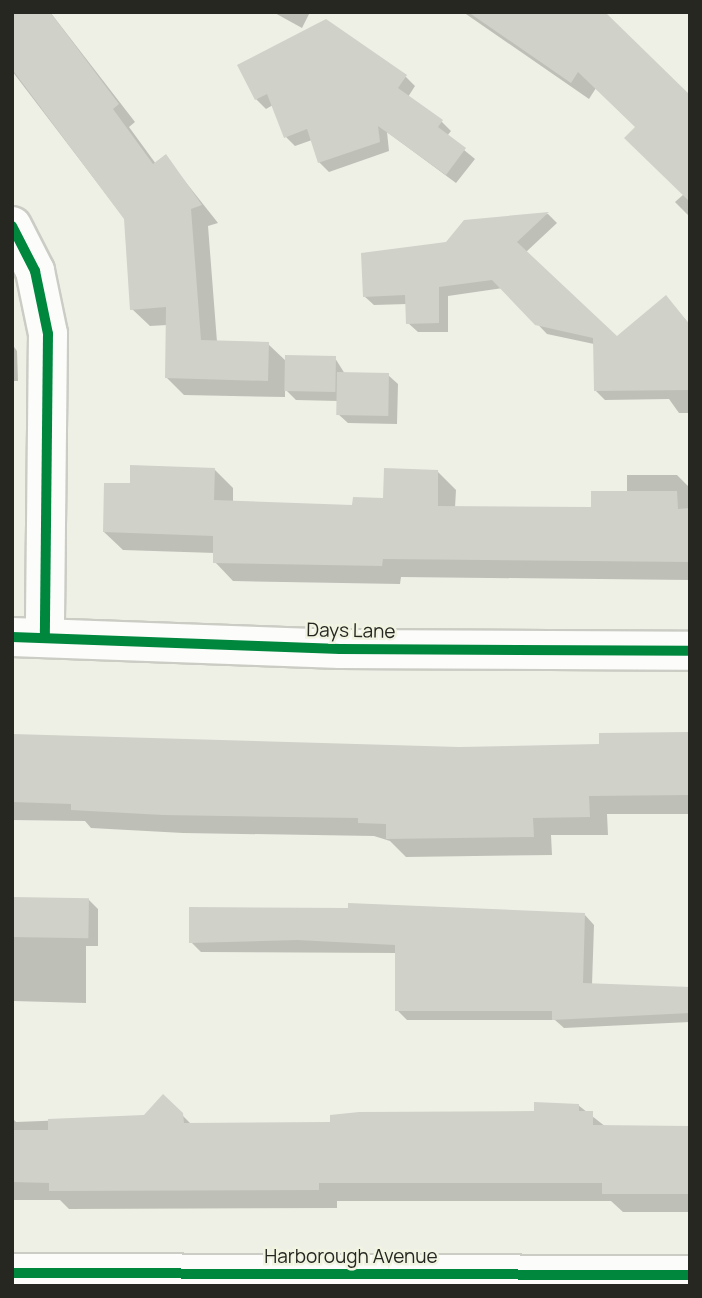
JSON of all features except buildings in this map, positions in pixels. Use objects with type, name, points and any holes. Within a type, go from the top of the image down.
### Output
[{"type":"street","points":[[12,226],[35,271],[48,334],[29,638]]},
{"type":"street","name":"Days Lane","points":[[29,638],[340,649],[690,651]]},
{"type":"street","name":"Harborough Avenue","points":[[12,1273],[690,1275]]},
{"type":"cycle path","points":[[12,226],[35,271],[48,334],[45,638]]},
{"type":"cycle path","points":[[12,637],[340,649],[690,651]]},
{"type":"cycle path","points":[[12,1273],[690,1275]]}]
